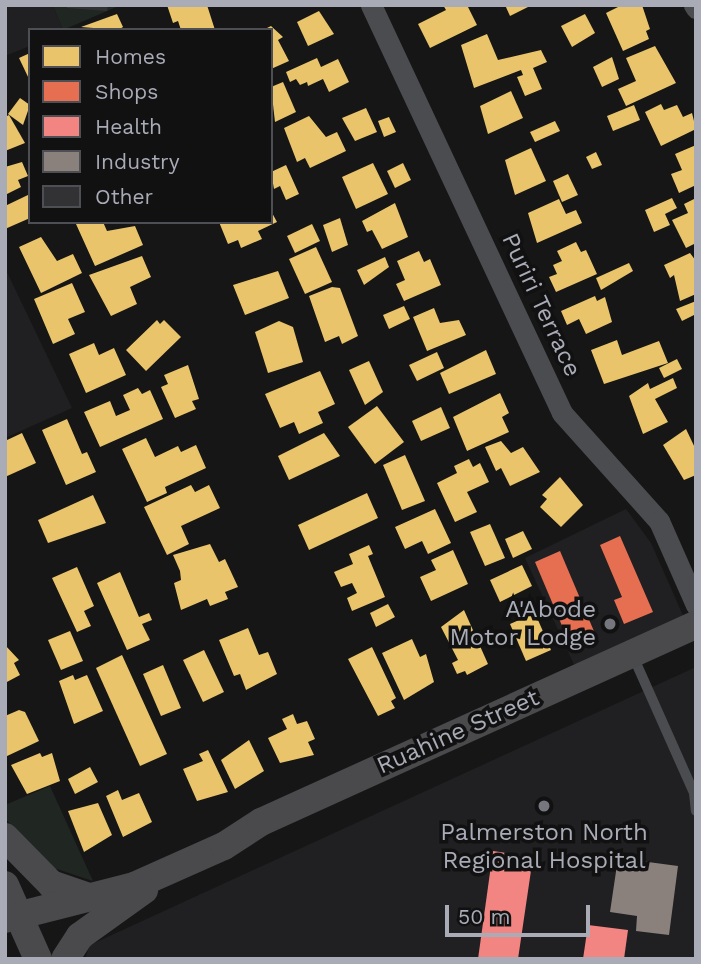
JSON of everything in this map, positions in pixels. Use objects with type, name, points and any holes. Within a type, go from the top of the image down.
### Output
[{"type":"main road","name":"Ruahine Street","points":[[12,918],[94,898],[224,846],[265,840],[636,662],[696,625]]},
{"type":"main road","name":"Ruahine Street","points":[[636,662],[696,645]]},
{"type":"main road","points":[[5,837],[51,884],[94,898]]},
{"type":"main road","points":[[65,959],[80,936],[174,868]]},
{"type":"main road","points":[[5,885],[12,918],[38,959]]},
{"type":"street","name":"Puriri Terrace","points":[[372,5],[562,413],[659,521],[696,605]]},
{"type":"lane","points":[[636,662],[695,794],[696,811]]},
{"type":"shaded area","points":[[5,5],[53,5],[62,28],[28,28],[28,47],[5,56]]},
{"type":"shaded area","points":[[53,5],[121,5],[68,28],[62,28]]},
{"type":"shaded area","points":[[5,268],[72,408],[5,438]]},
{"type":"shaded area","points":[[626,509],[651,543],[685,620],[576,669],[525,558]]},
{"type":"shaded area","name":"Palmerston North Regional Hospital","points":[[696,667],[696,959],[85,959],[90,945]]},
{"type":"shaded area","points":[[50,786],[93,881],[48,866],[5,818],[5,805]]},
{"type":"building: Homes","points":[[167,5],[207,5],[214,28],[180,28],[178,21],[173,23]]},
{"type":"building: Homes","points":[[443,5],[467,5],[477,25],[430,48],[418,24],[446,10]]},
{"type":"building: Homes","points":[[505,5],[532,5],[510,16]]},
{"type":"building: Homes","points":[[622,5],[642,5],[650,29],[646,31],[649,39],[623,51],[606,13]]},
{"type":"building: Homes","points":[[319,11],[334,34],[308,46],[297,22]]},
{"type":"building: Homes","points":[[117,14],[123,27],[93,28],[81,27]]},
{"type":"building: Homes","points":[[585,14],[595,33],[572,47],[561,26]]},
{"type":"building: Homes","points":[[271,26],[283,37],[278,40],[289,61],[273,68],[273,28],[267,28]]},
{"type":"building: Homes","points":[[487,34],[498,60],[541,50],[547,62],[533,68],[542,89],[525,96],[517,77],[523,75],[521,70],[474,88],[461,45]]},
{"type":"building: Homes","points":[[655,46],[676,83],[626,106],[618,89],[636,81],[626,58]]},
{"type":"building: Homes","points":[[28,54],[28,77],[19,58]]},
{"type":"building: Homes","points":[[612,57],[619,79],[602,87],[593,67]]},
{"type":"building: Homes","points":[[317,58],[321,67],[338,59],[349,82],[329,92],[323,79],[308,86],[307,82],[300,85],[296,79],[290,82],[286,72]]},
{"type":"building: Homes","points":[[283,82],[296,112],[275,122],[273,104],[273,86]]},
{"type":"building: Homes","points":[[511,91],[523,118],[488,134],[480,106]]},
{"type":"building: Homes","points":[[20,98],[28,104],[23,125],[8,114]]},
{"type":"building: Homes","points":[[661,104],[664,110],[677,105],[683,117],[692,113],[696,129],[661,146],[645,112]]},
{"type":"building: Homes","points":[[634,105],[640,120],[613,131],[607,116]]},
{"type":"building: Homes","points":[[366,108],[377,132],[355,141],[342,118]]},
{"type":"building: Homes","points":[[9,115],[25,143],[5,151],[5,117]]},
{"type":"building: Homes","points":[[309,116],[326,137],[337,132],[346,151],[310,168],[305,158],[297,162],[284,128]]},
{"type":"building: Homes","points":[[389,117],[396,132],[384,137],[378,121]]},
{"type":"building: Homes","points":[[555,121],[560,131],[535,142],[530,132]]},
{"type":"building: Homes","points":[[696,145],[696,185],[679,193],[671,174],[682,170],[675,154]]},
{"type":"building: Homes","points":[[531,148],[546,181],[515,195],[505,160]]},
{"type":"building: Homes","points":[[596,152],[602,165],[592,169],[586,157]]},
{"type":"building: Homes","points":[[22,162],[28,176],[18,180],[21,187],[5,195],[5,167]]},
{"type":"building: Homes","points":[[373,163],[388,194],[356,209],[342,177]]},
{"type":"building: Homes","points":[[403,163],[411,180],[395,188],[387,171]]},
{"type":"building: Homes","points":[[286,165],[299,194],[286,200],[280,186],[274,189],[273,171]]},
{"type":"building: Homes","points":[[568,174],[578,195],[562,202],[553,181]]},
{"type":"building: Homes","points":[[28,195],[28,219],[5,229],[5,206]]},
{"type":"building: Homes","points":[[672,198],[677,208],[665,214],[670,225],[654,232],[645,210]]},
{"type":"building: Homes","points":[[696,198],[696,243],[686,248],[672,220],[688,213],[684,204]]},
{"type":"building: Homes","points":[[559,199],[566,214],[576,210],[582,223],[537,243],[528,213]]},
{"type":"building: Homes","points":[[395,203],[408,237],[382,249],[372,230],[367,232],[362,221]]},
{"type":"building: Homes","points":[[340,218],[348,245],[332,252],[323,225]]},
{"type":"building: Homes","points":[[76,224],[104,224],[107,231],[135,226],[143,245],[95,266]]},
{"type":"building: Homes","points":[[220,224],[273,224],[258,231],[262,239],[241,248],[238,240],[228,244]]},
{"type":"building: Homes","points":[[312,224],[320,241],[295,253],[287,236]]},
{"type":"building: Homes","points":[[41,237],[57,261],[73,254],[82,273],[41,293],[19,247]]},
{"type":"building: Homes","points":[[576,242],[581,252],[586,250],[597,274],[556,292],[549,277],[557,274],[553,265],[562,261],[557,251]]},
{"type":"building: Homes","points":[[316,247],[332,282],[305,294],[289,259]]},
{"type":"building: Homes","points":[[419,251],[424,262],[430,259],[441,285],[404,301],[396,284],[405,280],[397,261]]},
{"type":"building: Homes","points":[[690,253],[696,261],[696,294],[680,301],[674,275],[670,278],[664,265]]},
{"type":"building: Homes","points":[[142,256],[151,277],[130,287],[137,304],[111,316],[89,275]]},
{"type":"building: Homes","points":[[385,257],[389,267],[364,285],[357,270]]},
{"type":"building: Homes","points":[[629,263],[633,271],[601,290],[596,278]]},
{"type":"building: Homes","points":[[278,271],[289,298],[245,315],[233,285]]},
{"type":"building: Homes","points":[[72,283],[85,312],[68,319],[75,334],[53,344],[34,299]]},
{"type":"building: Homes","points":[[332,287],[340,288],[358,336],[342,344],[339,336],[325,342],[309,296]]},
{"type":"building: Homes","points":[[595,296],[597,301],[605,297],[612,322],[586,334],[579,319],[567,325],[561,311]]},
{"type":"building: Homes","points":[[696,301],[696,314],[682,321],[676,309]]},
{"type":"building: Homes","points":[[404,306],[410,319],[389,329],[383,315]]},
{"type":"building: Homes","points":[[434,308],[440,323],[459,320],[466,335],[427,351],[413,317]]},
{"type":"building: Homes","points":[[157,320],[160,324],[164,320],[181,337],[146,371],[126,350]]},
{"type":"building: Homes","points":[[279,321],[293,327],[303,362],[268,373],[255,332]]},
{"type":"building: Homes","points":[[617,340],[622,355],[659,341],[668,363],[604,384],[591,350]]},
{"type":"building: Homes","points":[[94,343],[99,355],[114,348],[126,375],[86,393],[69,354]]},
{"type":"building: Homes","points":[[486,350],[496,374],[449,394],[440,373]]},
{"type":"building: Homes","points":[[437,352],[444,368],[417,381],[409,365]]},
{"type":"building: Homes","points":[[677,359],[682,369],[664,378],[659,368]]},
{"type":"building: Homes","points":[[369,361],[383,392],[365,405],[349,370]]},
{"type":"building: Homes","points":[[188,365],[199,399],[192,401],[196,409],[175,418],[161,387],[168,384],[164,375]]},
{"type":"building: Homes","points":[[320,371],[335,404],[318,412],[323,423],[299,434],[294,422],[280,428],[265,394]]},
{"type":"building: Homes","points":[[673,378],[677,388],[655,399],[668,422],[643,434],[629,396],[648,383],[650,389]]},
{"type":"building: Homes","points":[[138,388],[142,394],[150,390],[163,419],[100,447],[84,412],[110,401],[116,416],[130,410],[123,395]]},
{"type":"building: Homes","points":[[500,393],[509,413],[502,417],[509,432],[467,451],[453,417]]},
{"type":"building: Homes","points":[[377,406],[404,442],[375,464],[348,427]]},
{"type":"building: Homes","points":[[441,407],[450,428],[421,441],[412,421]]},
{"type":"building: Homes","points":[[67,419],[82,454],[87,452],[96,472],[66,485],[42,430]]},
{"type":"building: Homes","points":[[686,429],[696,450],[696,475],[684,480],[663,445]]},
{"type":"building: Homes","points":[[22,433],[36,463],[5,477],[5,441]]},
{"type":"building: Homes","points":[[324,433],[340,456],[289,480],[278,456]]},
{"type":"building: Homes","points":[[146,438],[155,457],[178,446],[181,452],[196,445],[206,468],[165,487],[167,493],[147,502],[122,449]]},
{"type":"building: Homes","points":[[501,441],[511,453],[523,447],[540,472],[510,486],[501,468],[496,471],[485,447]]},
{"type":"building: Homes","points":[[405,455],[425,501],[402,510],[383,465]]},
{"type":"building: Homes","points":[[469,459],[473,467],[480,463],[489,482],[467,492],[477,512],[455,522],[437,483],[457,473],[454,466]]},
{"type":"building: Homes","points":[[560,477],[583,505],[561,527],[540,507],[547,499],[542,495]]},
{"type":"building: Homes","points":[[191,485],[195,492],[209,485],[220,508],[181,526],[189,544],[167,555],[144,507]]},
{"type":"building: Homes","points":[[367,493],[378,518],[309,550],[298,525]]},
{"type":"building: Homes","points":[[93,495],[106,523],[48,543],[38,520]]},
{"type":"building: Homes","points":[[435,509],[451,543],[428,554],[422,541],[405,549],[395,527]]},
{"type":"building: Homes","points":[[490,524],[505,558],[485,566],[470,532]]},
{"type":"building: Homes","points":[[523,531],[532,549],[513,558],[505,539]]},
{"type":"building: Homes","points":[[210,544],[219,562],[225,559],[238,587],[225,592],[228,599],[210,606],[207,599],[181,610],[174,583],[181,580],[180,571],[173,555]]},
{"type":"building: Homes","points":[[369,545],[373,554],[368,556],[385,597],[352,611],[347,598],[357,593],[352,583],[341,587],[334,572],[353,564],[349,554]]},
{"type":"building: Homes","points":[[453,550],[468,584],[431,601],[420,577],[436,570],[431,560]]},
{"type":"building: Homes","points":[[522,565],[532,586],[500,602],[490,580]]},
{"type":"building: Homes","points":[[77,567],[94,606],[84,611],[91,626],[77,632],[52,578]]},
{"type":"building: Homes","points":[[120,572],[139,617],[149,613],[152,620],[142,624],[150,640],[127,650],[97,583]]},
{"type":"building: Homes","points":[[388,604],[395,617],[376,627],[370,613]]},
{"type":"building: Homes","points":[[464,610],[488,664],[467,675],[465,671],[457,674],[452,663],[458,660],[441,627]]},
{"type":"building: Homes","points":[[535,613],[551,650],[526,661],[510,624]]},
{"type":"building: Homes","points":[[248,628],[259,655],[268,652],[277,674],[246,690],[240,674],[234,676],[219,640]]},
{"type":"building: Homes","points":[[70,631],[83,661],[61,670],[48,640]]},
{"type":"building: Homes","points":[[412,639],[420,657],[426,654],[434,682],[404,700],[382,653]]},
{"type":"building: Homes","points":[[5,645],[19,660],[14,663],[20,675],[5,683]]},
{"type":"building: Homes","points":[[372,647],[396,698],[391,701],[395,708],[378,716],[348,659]]},
{"type":"building: Homes","points":[[204,650],[224,692],[203,702],[183,660]]},
{"type":"building: Homes","points":[[122,655],[167,754],[140,766],[96,668]]},
{"type":"building: Homes","points":[[163,665],[181,708],[161,716],[143,674]]},
{"type":"building: Homes","points":[[73,675],[75,680],[87,675],[103,711],[74,724],[59,681]]},
{"type":"building: Homes","points":[[19,710],[25,712],[39,741],[5,757],[5,716]]},
{"type":"building: Homes","points":[[293,714],[297,724],[307,721],[315,739],[308,742],[314,755],[280,763],[268,738],[287,729],[282,719]]},
{"type":"building: Homes","points":[[249,740],[264,771],[235,789],[221,760]]},
{"type":"building: Homes","points":[[208,750],[228,792],[197,801],[183,769],[203,761],[199,754]]},
{"type":"building: Homes","points":[[40,753],[42,757],[52,753],[60,781],[27,794],[11,765]]},
{"type":"building: Homes","points":[[90,767],[98,782],[75,794],[68,779]]},
{"type":"building: Homes","points":[[118,790],[122,800],[139,793],[152,822],[123,837],[106,796]]},
{"type":"building: Homes","points":[[98,803],[112,835],[84,852],[68,811]]},
{"type":"building: Shops","points":[[620,536],[653,612],[624,624],[614,600],[622,597],[600,545]]},
{"type":"building: Shops","points":[[560,551],[596,636],[571,647],[535,562]]},
{"type":"building: Health","points":[[493,851],[533,857],[518,959],[478,959]]},
{"type":"building: Health","points":[[588,925],[628,930],[624,959],[583,959]]},
{"type":"building: Industry","points":[[618,858],[678,866],[669,935],[636,931],[637,916],[610,912]]},
{"type":"building: Other","points":[[67,5],[108,5],[107,11],[67,8]]},
{"type":"place","name":"A'Abode Motor Lodge","points":[[610,624]]},
{"type":"place","name":"Palmerston North Regional Hospital","points":[[544,806]]}]
